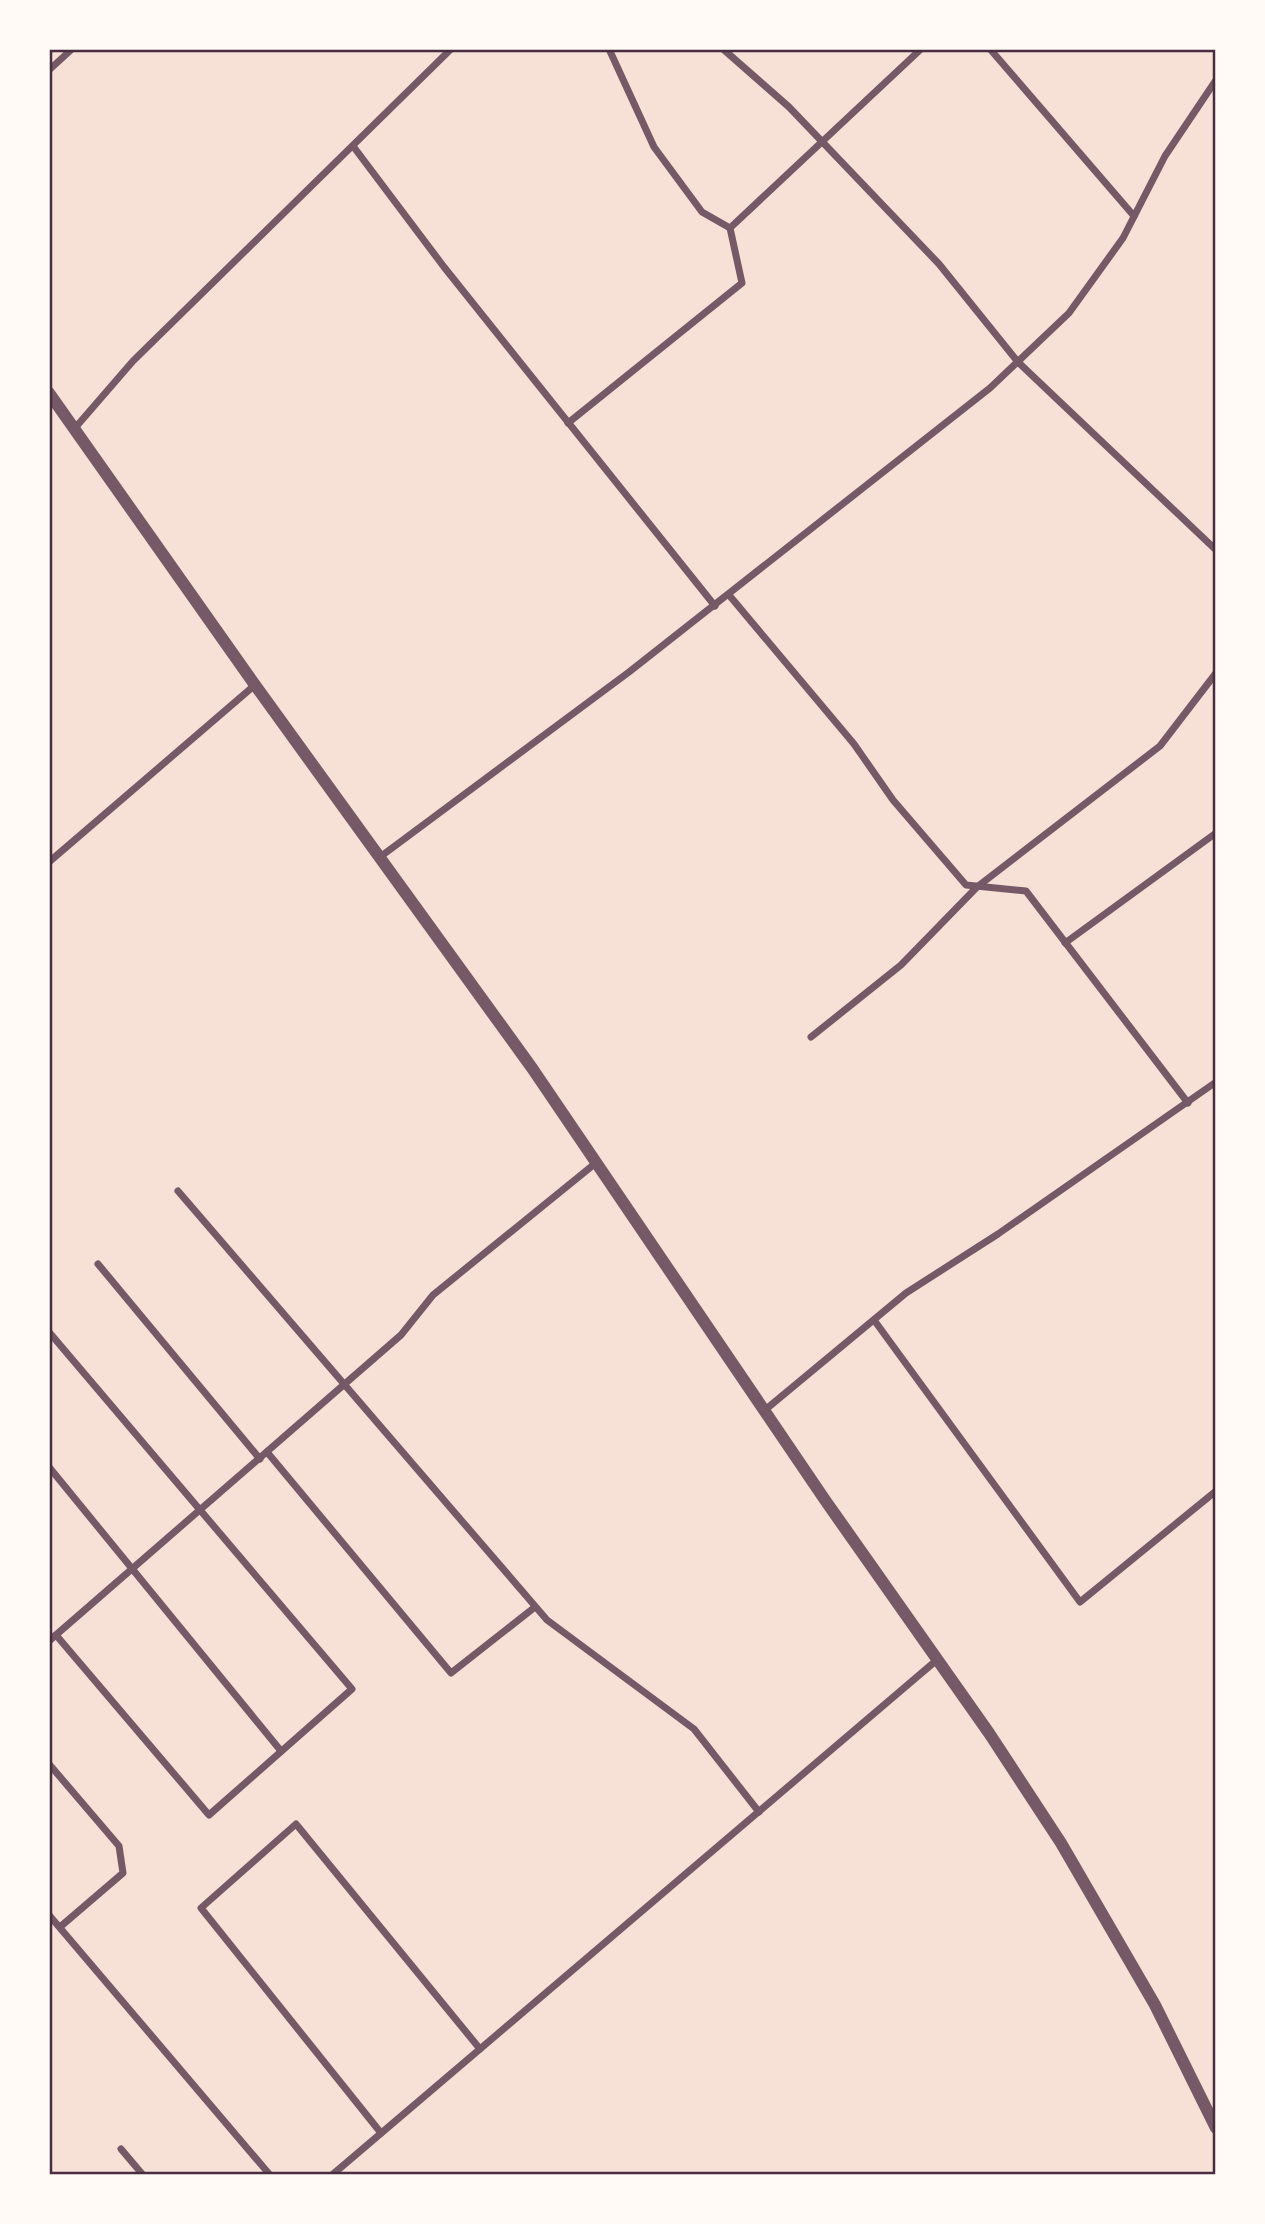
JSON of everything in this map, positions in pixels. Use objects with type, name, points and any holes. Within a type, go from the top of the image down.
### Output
[{"type":"street","points":[[49,70],[72,49]]},
{"type":"street","points":[[75,428],[133,361],[451,49]]},
{"type":"street","points":[[568,423],[742,283],[730,228],[702,212],[654,147],[609,49]]},
{"type":"street","points":[[723,49],[789,107],[939,264],[1018,362],[1216,550]]},
{"type":"street","points":[[730,228],[921,49]]},
{"type":"street","points":[[990,49],[1134,216]]},
{"type":"street","points":[[380,858],[715,606],[990,388],[1018,362],[1069,313],[1123,238],[1166,156],[1216,80]]},
{"type":"street","points":[[353,146],[568,423],[715,606]]},
{"type":"street","points":[[49,393],[597,1162],[825,1500],[938,1659],[1061,1843],[1155,2005],[1216,2128]]},
{"type":"street","points":[[729,595],[854,744],[911,821],[966,885],[1026,891],[1188,1103]]},
{"type":"street","points":[[811,1037],[901,965],[977,887],[1160,746],[1216,673]]},
{"type":"street","points":[[49,862],[255,685]]},
{"type":"street","points":[[1065,943],[1216,833]]},
{"type":"street","points":[[765,1410],[906,1293],[998,1234],[1216,1082]]},
{"type":"street","points":[[49,1641],[401,1335],[433,1295],[597,1162]]},
{"type":"street","points":[[178,1191],[547,1620],[694,1729],[759,1812]]},
{"type":"street","points":[[98,1264],[260,1459]]},
{"type":"street","points":[[874,1320],[1080,1602],[1216,1491]]},
{"type":"street","points":[[49,1332],[352,1689],[209,1815],[56,1635]]},
{"type":"street","points":[[267,1452],[451,1674],[535,1607]]},
{"type":"street","points":[[49,1467],[281,1751]]},
{"type":"street","points":[[332,2175],[938,1659]]},
{"type":"street","points":[[49,1764],[119,1846],[122,1873],[60,1927]]},
{"type":"street","points":[[381,2133],[201,1908],[296,1824],[480,2049]]},
{"type":"street","points":[[49,1915],[270,2175]]},
{"type":"street","points":[[121,2149],[143,2175]]}]
